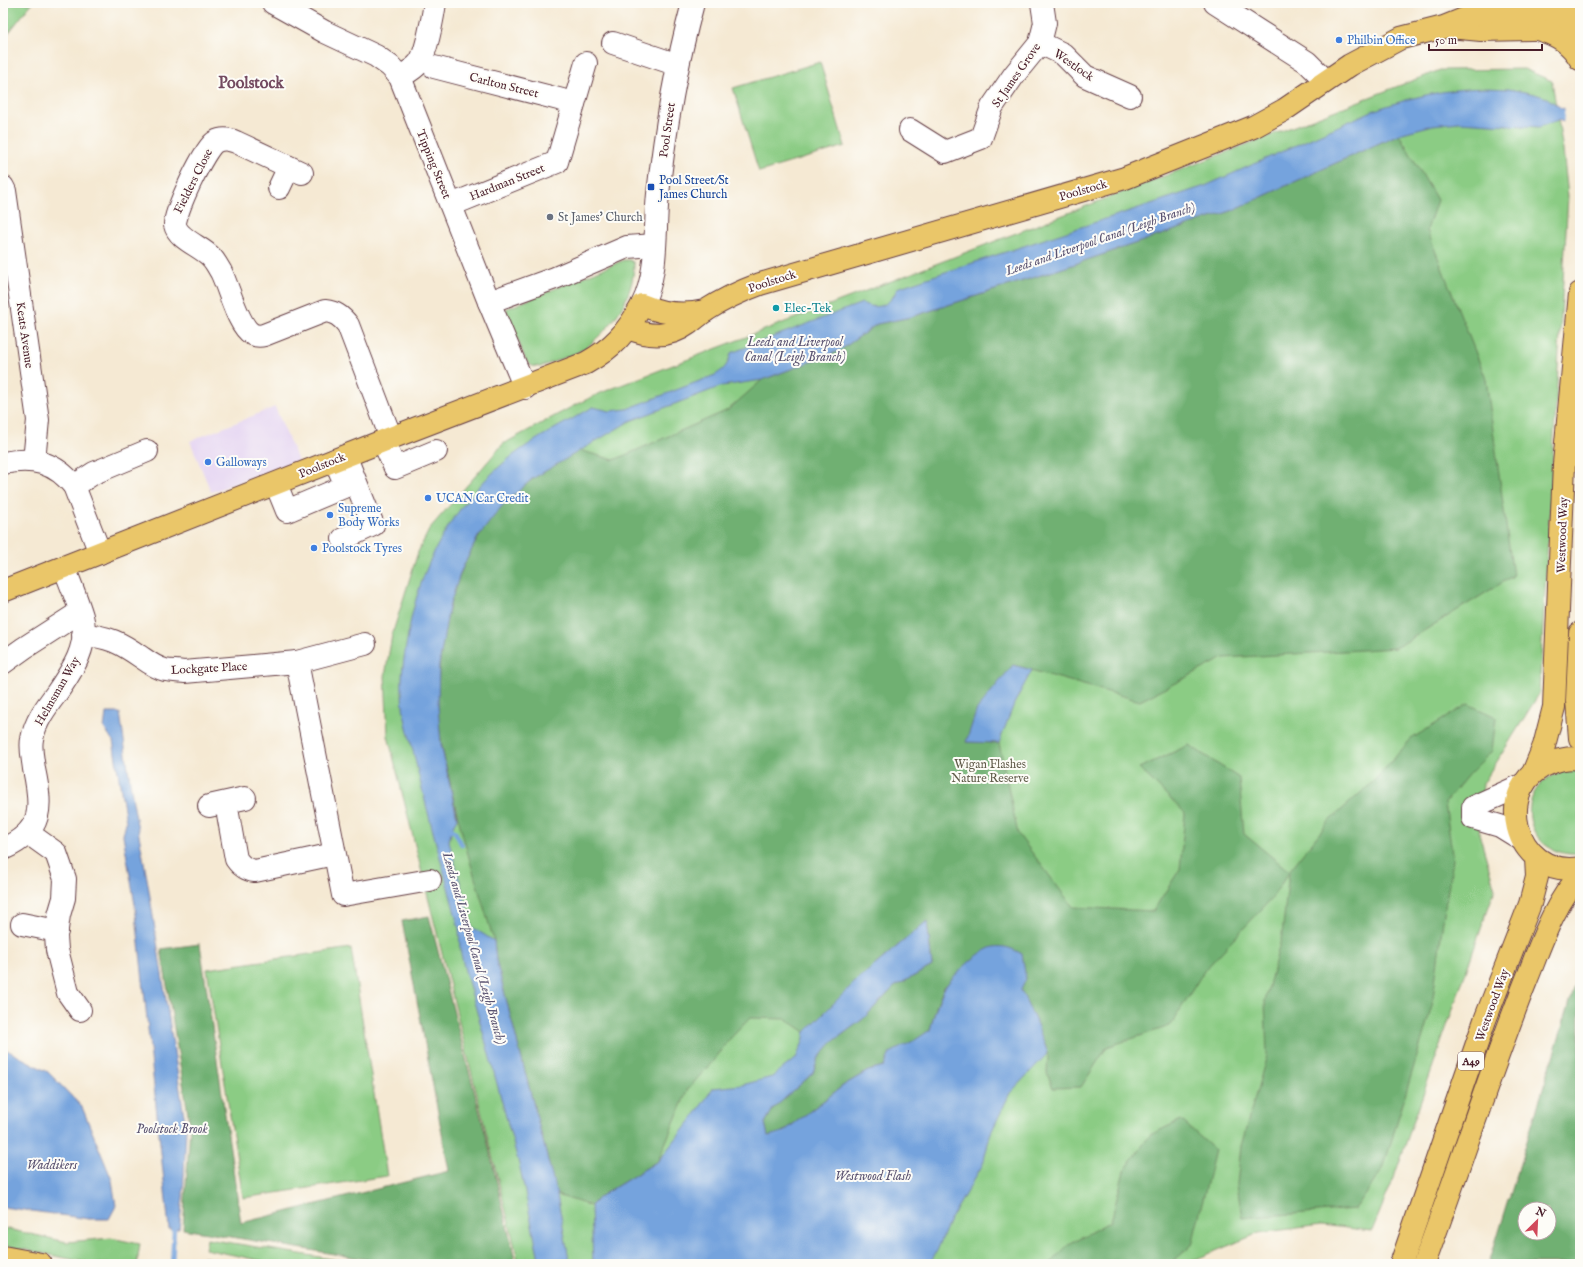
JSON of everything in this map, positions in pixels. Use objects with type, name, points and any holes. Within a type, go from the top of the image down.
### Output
[{"type":"main road","name":"Poolstock","points":[[628,328],[650,336],[672,333],[687,325],[705,311],[727,298],[760,284],[1125,178],[1253,127],[1284,110],[1325,80],[1401,38],[1444,27],[1479,13],[1504,6],[1580,8]]},
{"type":"main road","name":"Poolstock","points":[[1444,27],[1481,30],[1580,28]]},
{"type":"main road","points":[[1534,28],[1561,39],[1574,49],[1580,59]]},
{"type":"main road","name":"Westwood Way","points":[[1521,839],[1516,821],[1516,802],[1544,746],[1554,707],[1564,464],[1580,293]]},
{"type":"main road","name":"Poolstock","points":[[5,590],[387,439],[525,388],[586,363],[597,358],[614,344],[628,328],[642,305],[660,312],[681,315],[705,311]]},
{"type":"main road","points":[[1580,633],[1577,701],[1580,738]]},
{"type":"main road","points":[[1528,779],[1546,764],[1561,759],[1580,759]]},
{"type":"main road","points":[[1521,839],[1536,858],[1552,867],[1571,870],[1580,868]]},
{"type":"main road","name":"Westwood Way","points":[[1400,1264],[1485,1020],[1530,904],[1537,877],[1536,858]]},
{"type":"main road","name":"Westwood Way","points":[[1424,1264],[1518,1001],[1553,918],[1567,893],[1580,876]]},
{"type":"main road","points":[[3,1257],[41,1264]]},
{"type":"street","points":[[400,77],[420,63],[430,30],[435,3]]},
{"type":"street","name":"Pool Street","points":[[642,305],[647,295],[650,282],[655,245],[658,195],[674,82],[693,3]]},
{"type":"street","name":"St James Grove","points":[[910,130],[945,152],[981,138],[992,108],[1014,75],[1040,43],[1044,23],[1042,3]]},
{"type":"street","points":[[1215,3],[1307,62],[1325,80]]},
{"type":"street","name":"Tipping Street","points":[[283,5],[325,32],[376,56],[390,66],[400,77],[489,302],[525,388]]},
{"type":"street","points":[[613,43],[678,65]]},
{"type":"street","name":"Westlock","points":[[1040,43],[1063,54],[1085,76],[1130,96]]},
{"type":"street","name":"Hardman Street","points":[[451,205],[557,162],[586,63]]},
{"type":"street","name":"Carlton Street","points":[[434,67],[574,103]]},
{"type":"street","name":"Fielders Close","points":[[279,188],[295,170],[236,142],[222,140],[215,142],[209,147],[196,170],[175,217],[175,227],[181,235],[212,258],[225,280],[242,324],[253,334],[264,336],[325,312],[332,312],[343,319],[350,330],[387,439]]},
{"type":"street","name":"Keats Avenue","points":[[3,187],[5,191],[38,420],[34,461]]},
{"type":"street","points":[[489,302],[555,278],[627,247],[655,245]]},
{"type":"street","points":[[387,439],[395,468],[436,452]]},
{"type":"street","points":[[74,486],[94,473],[147,451]]},
{"type":"street","points":[[276,484],[287,511],[346,486],[340,458]]},
{"type":"street","points":[[340,458],[373,525],[343,539]]},
{"type":"street","points":[[3,463],[20,460],[34,461],[57,470],[67,478],[74,486],[100,553]]},
{"type":"street","name":"Helmsman Way","points":[[3,849],[16,843],[28,833],[36,822],[39,807],[39,794],[32,754],[32,740],[35,728],[47,706],[70,675],[77,662],[81,648],[83,635],[82,617],[64,567]]},
{"type":"street","points":[[3,663],[80,612]]},
{"type":"street","name":"Lockgate Place","points":[[83,635],[111,639],[124,645],[152,665],[166,670],[184,672],[297,662],[365,644]]},
{"type":"street","points":[[297,662],[344,904],[430,880]]},
{"type":"street","points":[[1521,839],[1500,826],[1473,818],[1473,806],[1528,779]]},
{"type":"street","points":[[227,802],[236,859],[239,864],[249,870],[255,872],[334,854]]},
{"type":"street","points":[[28,833],[56,853],[65,879],[64,898],[59,915],[57,931],[57,950],[70,1000]]},
{"type":"street","points":[[22,924],[57,931]]},
{"type":"shaded area","points":[[275,407],[298,461],[211,492],[190,441]]},
{"type":"green space","points":[[3,3],[32,3],[3,40]]},
{"type":"green space","points":[[820,62],[845,146],[759,172],[733,88]]},
{"type":"green space","name":"Wigan Flashes Nature Reserve","points":[[1524,69],[1552,81],[1563,150],[1568,196],[1539,694],[1483,784],[1479,833],[1495,889],[1393,1180],[1372,1231],[1321,1225],[1259,1233],[1194,1260],[1190,1264],[519,1264],[388,736],[385,676],[392,635],[418,552],[430,528],[503,444],[577,404],[603,392],[1440,70]]},
{"type":"green space","name":"Wigan Flashes Nature Reserve","points":[[1399,134],[1437,200],[1427,230],[1486,379],[1513,576],[1396,648],[1224,658],[1140,701],[1013,665],[966,742],[999,743],[1018,834],[1073,907],[1153,911],[1180,869],[1185,813],[1139,768],[1189,745],[1239,778],[1244,834],[1289,871],[1330,820],[1373,782],[1411,739],[1468,704],[1496,717],[1492,751],[1468,775],[1445,803],[1453,860],[1444,913],[1432,1006],[1383,1169],[1355,1209],[1242,1218],[1237,1184],[1241,1146],[1267,1055],[1265,1001],[1282,935],[1289,872],[1272,898],[1204,971],[1170,1026],[1107,1047],[1081,1087],[1053,1088],[1047,1073],[1048,1053],[1021,990],[976,957],[944,987],[937,1004],[930,1030],[884,1067],[868,1071],[844,1085],[783,1132],[768,1137],[765,1123],[773,1109],[813,1073],[818,1059],[831,1043],[863,1019],[894,987],[932,966],[927,921],[854,983],[805,1032],[786,1019],[750,1018],[729,1040],[715,1059],[688,1089],[658,1161],[599,1197],[591,1206],[557,1195],[496,960],[494,941],[453,799],[443,751],[438,713],[439,673],[442,643],[454,591],[473,547],[481,533],[501,507],[528,482],[579,450],[614,460],[728,410],[762,380],[839,351],[877,324],[911,317],[1063,268],[1231,211]]},
{"type":"green space","points":[[624,260],[630,260],[634,263],[631,284],[624,304],[605,330],[586,348],[575,354],[540,367],[532,366],[526,361],[506,309]]},
{"type":"green space","points":[[1576,769],[1580,771],[1580,854],[1560,852],[1544,844],[1534,831],[1530,816],[1531,800],[1539,786],[1554,775]]},
{"type":"green space","points":[[429,916],[488,1144],[516,1264],[394,1264],[183,1229],[190,1126],[161,949],[200,944],[241,1223],[449,1171],[402,921]]},
{"type":"green space","points":[[351,948],[387,1176],[243,1198],[207,969]]},
{"type":"green space","points":[[1580,969],[1580,1264],[1489,1264]]},
{"type":"green space","points":[[1181,1120],[1215,1150],[1192,1245],[1170,1264],[1049,1264],[1069,1244],[1111,1221],[1124,1171],[1150,1135]]},
{"type":"green space","points":[[3,1228],[67,1242],[111,1238],[140,1244],[137,1264],[94,1264],[3,1245]]},
{"type":"green space","points":[[207,1239],[363,1264],[277,1264],[205,1249]]},
{"type":"green space","points":[[203,1257],[238,1264],[202,1264]]},
{"type":"water","name":"Leeds and Liverpool Canal (Leigh Branch)","points":[[1485,88],[1509,89],[1547,98],[1561,108],[1580,113],[1580,128],[1558,120],[1539,127],[1459,122],[1433,125],[1399,134],[1231,211],[1063,268],[911,317],[877,324],[839,351],[762,380],[722,386],[630,421],[532,479],[502,506],[478,537],[461,571],[449,607],[439,665],[438,705],[441,744],[457,818],[449,841],[472,927],[494,941],[496,960],[557,1195],[570,1264],[540,1264],[520,1168],[465,971],[460,950],[459,929],[424,798],[406,724],[402,700],[402,679],[405,653],[412,613],[420,586],[430,561],[442,538],[472,494],[512,456],[541,436],[593,407],[610,411],[627,409],[715,375],[726,366],[731,353],[862,303],[873,306],[883,305],[892,299],[897,288],[1205,186],[1372,111],[1441,92]]},
{"type":"water","points":[[1013,665],[1032,670],[1014,704],[999,743],[966,742],[977,709]]},
{"type":"water","name":"Poolstock Brook","points":[[106,713],[120,713],[186,1128],[183,1197],[179,1229],[169,1229],[135,905],[123,835],[126,822],[113,741],[104,728]]},
{"type":"water","name":"Westwood Flash","points":[[927,921],[932,966],[894,987],[863,1019],[831,1043],[818,1059],[813,1073],[773,1109],[765,1123],[768,1136],[783,1132],[844,1085],[868,1071],[884,1067],[890,1053],[930,1030],[938,1004],[947,984],[959,971],[981,953],[993,947],[1005,947],[1022,954],[1026,979],[1021,990],[1048,1053],[1010,1093],[990,1135],[983,1164],[949,1222],[937,1251],[929,1264],[593,1264],[591,1206],[599,1197],[658,1161],[692,1119],[713,1088],[742,1085],[772,1077],[796,1058],[803,1042],[805,1032],[854,983]]},
{"type":"water","name":"Waddikers","points":[[3,1048],[48,1072],[82,1107],[112,1180],[116,1206],[109,1219],[89,1219],[3,1207]]},
{"type":"pier","points":[[1565,107],[1580,111],[1580,130],[1563,124]]},
{"type":"waterway","points":[[448,826],[455,832],[462,845]]},
{"type":"waterway","points":[[172,1264],[174,1229]]},
{"type":"place","name":"Philbin Office","points":[[1339,40]]},
{"type":"place","name":"Pool Street/St James Church","points":[[651,187]]},
{"type":"place","name":"St James' Church","points":[[550,217]]},
{"type":"place","name":"Elec-Tek","points":[[776,308]]},
{"type":"place","name":"Galloways","points":[[208,462]]},
{"type":"place","name":"UCAN Car Credit","points":[[428,498]]},
{"type":"place","name":"Supreme Body Works","points":[[330,515]]},
{"type":"place","name":"Poolstock Tyres","points":[[314,548]]},
{"type":"district","name":"Poolstock","points":[[251,82]]}]
